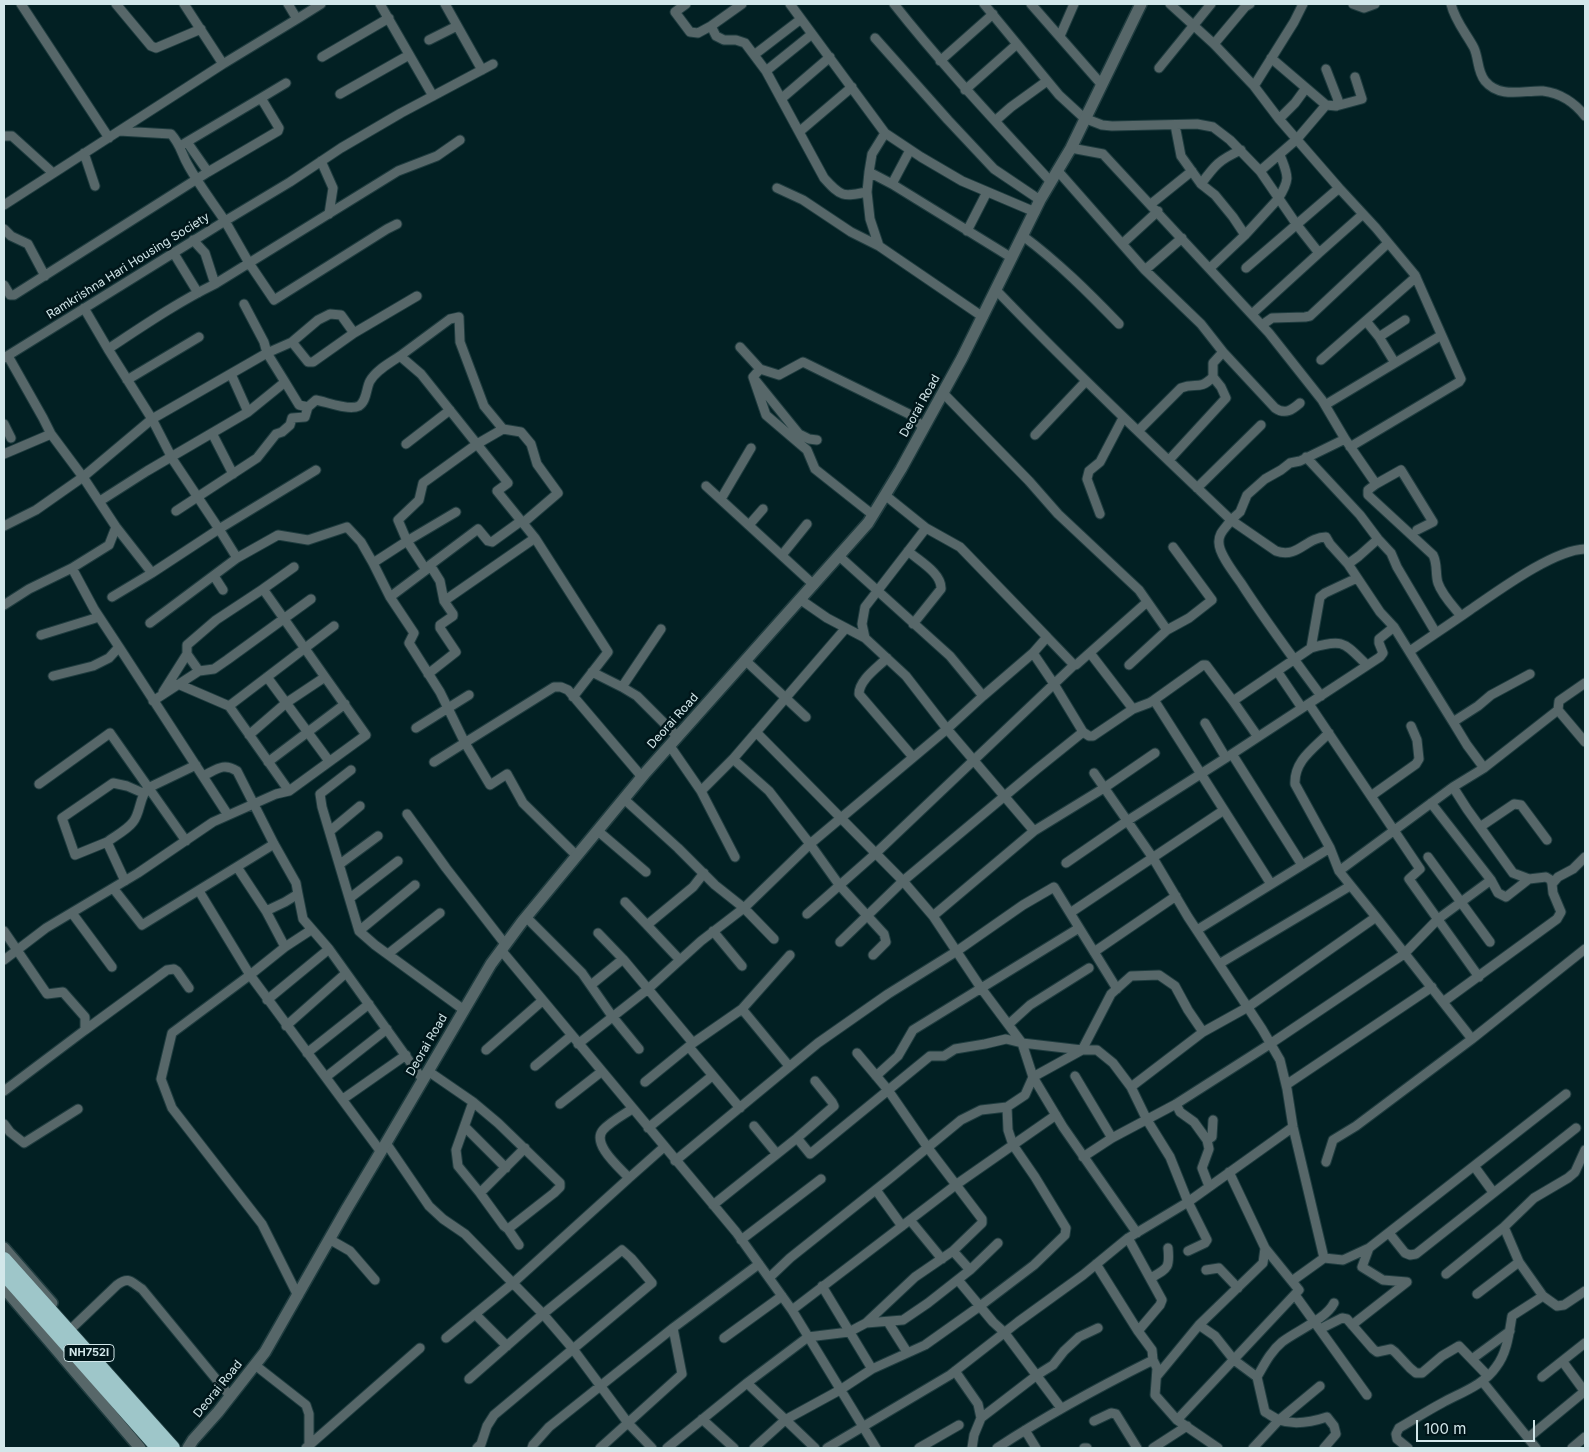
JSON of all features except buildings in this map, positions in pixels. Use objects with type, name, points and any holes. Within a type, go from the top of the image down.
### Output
[{"type":"highway","name":"NH752I","points":[[4,1259],[183,1446]]},
{"type":"highway","name":"NH752I","points":[[4,1274],[158,1448]]},
{"type":"street","points":[[21,4],[108,138]]},
{"type":"street","points":[[116,4],[151,46],[156,48],[201,29]]},
{"type":"street","points":[[184,4],[223,64]]},
{"type":"street","points":[[288,4],[297,19]]},
{"type":"street","points":[[4,205],[223,64],[321,4]]},
{"type":"street","points":[[445,4],[482,70]]},
{"type":"street","points":[[684,4],[675,12],[690,32],[698,33],[742,4]]},
{"type":"street","points":[[790,4],[885,133],[962,181],[1035,212]]},
{"type":"street","points":[[894,4],[965,90],[1051,182]]},
{"type":"street","points":[[984,4],[1058,95],[1084,118],[1102,125],[1112,126],[1197,124],[1213,127],[1241,150],[1260,171],[1297,225],[1320,253]]},
{"type":"street","points":[[1031,4],[1102,85]]},
{"type":"street","points":[[1060,36],[1074,4]]},
{"type":"street","name":"Deorai Road","points":[[183,1446],[230,1396],[265,1352],[329,1239],[491,964],[503,947],[642,777],[801,600],[873,515],[924,428],[983,317],[1040,200],[1071,148],[1141,4]]},
{"type":"street","points":[[1170,4],[1214,44],[1254,86],[1279,119],[1388,243],[1416,278],[1460,380],[1348,443],[1290,463],[1265,479],[1247,494],[1240,512],[1221,533],[1218,540],[1219,548],[1233,571],[1264,619],[1321,696]]},
{"type":"street","points":[[1159,68],[1211,4]]},
{"type":"street","points":[[1214,44],[1245,7],[1250,4]]},
{"type":"street","points":[[1254,86],[1294,22],[1303,4]]},
{"type":"street","points":[[1353,4],[1364,8],[1375,4]]},
{"type":"street","points":[[1452,4],[1453,12],[1477,55],[1481,74],[1488,83],[1494,88],[1508,92],[1543,91],[1552,93],[1575,105],[1585,116]]},
{"type":"street","points":[[384,5],[389,18],[433,96]]},
{"type":"street","points":[[940,61],[993,14]]},
{"type":"street","points":[[322,57],[389,18]]},
{"type":"street","points":[[754,54],[801,19]]},
{"type":"street","points":[[429,40],[457,26]]},
{"type":"street","points":[[711,26],[716,36],[724,40],[736,40],[744,43],[754,54],[766,71],[824,178],[836,192],[849,196],[867,192]]},
{"type":"street","points":[[766,71],[812,34]]},
{"type":"street","points":[[875,38],[994,169],[1040,200]]},
{"type":"street","points":[[965,90],[1017,44]]},
{"type":"street","points":[[340,94],[409,55]]},
{"type":"street","points":[[781,99],[830,57]]},
{"type":"street","points":[[1271,58],[1326,105],[1336,106],[1362,99],[1355,77]]},
{"type":"street","points":[[183,144],[186,163],[225,221],[290,182],[341,148],[493,64]]},
{"type":"street","points":[[1326,69],[1338,100],[1336,106]]},
{"type":"street","points":[[995,121],[1047,81]]},
{"type":"street","points":[[183,144],[286,83]]},
{"type":"street","points":[[799,132],[852,87]]},
{"type":"street","points":[[1279,119],[1295,103],[1306,88]]},
{"type":"street","points":[[4,285],[12,296],[208,172],[278,131],[278,126],[261,98]]},
{"type":"street","points":[[1260,171],[1297,139],[1326,105]]},
{"type":"street","points":[[1175,125],[1181,156],[1201,184],[1214,195],[1233,217],[1244,235]]},
{"type":"street","points":[[119,131],[171,134],[183,144],[208,172]]},
{"type":"street","points":[[879,246],[870,219],[867,192],[872,154],[885,133]]},
{"type":"street","points":[[4,136],[12,136],[53,173]]},
{"type":"street","points":[[108,350],[147,323],[216,284],[398,171],[437,156],[460,140]]},
{"type":"street","points":[[1071,148],[1103,154],[1262,325],[1325,405],[1376,484]]},
{"type":"street","points":[[892,184],[910,150]]},
{"type":"street","points":[[1201,184],[1216,164],[1241,150]]},
{"type":"street","points":[[84,154],[95,186]]},
{"type":"street","points":[[1210,268],[1278,198],[1286,185],[1288,176],[1280,155]]},
{"type":"street","points":[[321,161],[333,188],[329,214]]},
{"type":"street","points":[[1057,170],[1145,270],[1201,324],[1223,352],[1275,408],[1279,411],[1288,412],[1300,403]]},
{"type":"street","points":[[1122,244],[1154,208],[1192,171]]},
{"type":"street","points":[[869,172],[892,184],[1012,258]]},
{"type":"street","points":[[777,188],[802,200],[851,232],[879,246],[983,317]]},
{"type":"street","points":[[1246,268],[1339,188]]},
{"type":"street","points":[[967,231],[987,192]]},
{"type":"street","points":[[1252,314],[1363,214]]},
{"type":"street","name":"Ramkrishna Hari Housing Society","points":[[6,357],[225,221],[249,263],[274,300],[397,224]]},
{"type":"street","points":[[4,229],[11,236],[28,244],[45,276]]},
{"type":"street","points":[[1023,236],[1078,281],[1119,324]]},
{"type":"street","points":[[1145,270],[1182,238]]},
{"type":"street","points":[[193,240],[205,253],[216,284]]},
{"type":"street","points":[[1262,325],[1272,318],[1310,316],[1388,243]]},
{"type":"street","points":[[173,252],[198,293]]},
{"type":"street","points":[[1321,360],[1416,278]]},
{"type":"street","points":[[996,290],[1123,418],[1231,520],[1283,554],[1294,552],[1314,538],[1326,537],[1348,564],[1380,612],[1394,627],[1467,745],[1484,768]]},
{"type":"street","points":[[292,342],[308,362],[313,362],[354,333],[417,296]]},
{"type":"street","points":[[244,304],[264,342],[266,353],[299,404],[308,408]]},
{"type":"street","points":[[84,308],[152,419],[172,457],[237,558]]},
{"type":"street","points":[[4,526],[36,510],[82,477],[152,419],[266,353],[292,342],[318,320],[330,314],[342,315],[354,333]]},
{"type":"street","points":[[176,511],[257,458],[276,434],[290,425],[292,418],[305,417],[308,408],[316,400],[337,406],[359,406],[364,401],[369,383],[374,375],[450,319],[459,317],[460,342],[482,399],[489,412],[503,429]]},
{"type":"street","points":[[1366,320],[1395,363]]},
{"type":"street","points":[[1379,337],[1405,320]]},
{"type":"street","points":[[1325,405],[1440,336]]},
{"type":"street","points":[[127,380],[199,337]]},
{"type":"street","points":[[740,347],[760,369],[779,375],[803,362],[909,414],[924,428]]},
{"type":"street","points":[[1169,460],[1226,398],[1213,377],[1212,364],[1223,352]]},
{"type":"street","points":[[400,356],[422,374],[508,483],[497,491],[535,538],[608,652],[573,697]]},
{"type":"street","points":[[6,357],[44,418],[51,434],[100,501],[116,527],[152,573]]},
{"type":"street","points":[[753,376],[760,369]]},
{"type":"street","points":[[231,374],[248,412]]},
{"type":"street","points":[[753,376],[798,434],[808,439],[817,440]]},
{"type":"street","points":[[753,376],[766,415],[807,450],[815,469],[873,515]]},
{"type":"street","points":[[1138,431],[1181,388],[1205,385],[1213,377]]},
{"type":"street","points":[[1035,435],[1086,381]]},
{"type":"street","points":[[100,501],[248,412],[285,382]]},
{"type":"street","points":[[943,393],[1029,481],[1058,514],[1139,590],[1167,630]]},
{"type":"street","points":[[406,444],[450,410]]},
{"type":"street","points":[[1100,514],[1087,479],[1089,471],[1100,462],[1123,418]]},
{"type":"street","points":[[4,424],[11,438]]},
{"type":"street","points":[[1197,488],[1260,425]]},
{"type":"street","points":[[390,598],[428,567],[478,529],[488,541],[492,542],[522,522],[558,493],[537,464],[531,444],[521,432],[503,429],[477,444],[423,483],[419,500],[398,520],[406,541],[428,567],[440,581],[444,602],[453,616],[440,625],[440,628],[456,652],[428,674]]},
{"type":"street","points":[[212,433],[232,474]]},
{"type":"street","points":[[4,454],[51,434]]},
{"type":"street","points":[[721,499],[751,448]]},
{"type":"street","points":[[1306,457],[1360,515],[1391,553],[1397,567],[1436,634]]},
{"type":"street","points":[[112,597],[316,470]]},
{"type":"street","points":[[1417,530],[1433,522],[1400,470],[1368,490],[1368,495],[1433,555],[1437,566],[1437,581],[1440,588],[1460,616]]},
{"type":"street","points":[[706,486],[814,585]]},
{"type":"street","points":[[885,495],[926,528],[960,547],[1074,665]]},
{"type":"street","points":[[749,525],[763,509]]},
{"type":"street","points":[[373,563],[456,512]]},
{"type":"street","points":[[782,555],[808,524]]},
{"type":"street","points":[[4,605],[29,589],[72,568],[109,545],[116,527]]},
{"type":"street","points":[[150,623],[237,558],[278,535],[308,540],[347,527],[361,542],[390,598],[414,633],[409,643],[448,708],[465,743],[490,785],[507,774],[523,803],[577,856]]},
{"type":"street","points":[[865,638],[862,624],[866,606],[926,528]]},
{"type":"street","points":[[444,602],[535,538]]},
{"type":"street","points":[[1348,564],[1378,539]]},
{"type":"street","points":[[1129,665],[1167,630],[1189,618],[1212,600],[1173,547]]},
{"type":"street","points":[[1410,651],[1505,586],[1542,564],[1569,552],[1585,549]]},
{"type":"street","points":[[908,551],[937,576],[941,583],[941,589],[913,624]]},
{"type":"street","points":[[839,556],[950,656],[983,696]]},
{"type":"street","points":[[156,699],[187,654],[187,645],[216,620],[294,567]]},
{"type":"street","points":[[72,568],[99,617],[156,699],[228,815]]},
{"type":"street","points":[[214,576],[223,590]]},
{"type":"street","points":[[1312,648],[1320,597],[1357,578]]},
{"type":"street","points":[[4,960],[46,928],[113,888],[213,822],[253,803],[289,791],[366,735],[263,589]]},
{"type":"street","points":[[156,699],[199,671],[214,669],[311,599]]},
{"type":"street","points":[[801,600],[845,629],[865,638],[906,676],[1034,831]]},
{"type":"street","points":[[807,914],[875,854],[1074,665],[1147,602]]},
{"type":"street","points":[[41,635],[99,617]]},
{"type":"street","points":[[229,706],[334,626]]},
{"type":"street","points":[[1066,863],[1127,821],[1382,655],[1379,639],[1394,627]]},
{"type":"street","points":[[622,687],[661,629]]},
{"type":"street","points":[[701,791],[733,759],[845,629]]},
{"type":"street","points":[[578,1044],[648,989],[679,959],[744,908],[810,844],[948,729],[1032,653],[1046,637]]},
{"type":"street","points":[[1233,701],[1312,648],[1337,642],[1346,645],[1367,665]]},
{"type":"street","points":[[53,676],[93,666],[109,658],[119,647]]},
{"type":"street","points":[[1032,653],[1054,684],[1083,732],[1089,736],[1093,736],[1133,709],[1150,703],[1203,665],[1206,665],[1258,737]]},
{"type":"street","points":[[1090,653],[1133,709]]},
{"type":"street","points":[[187,654],[199,671]]},
{"type":"street","points":[[887,658],[862,682],[859,687],[859,694],[913,757]]},
{"type":"street","points":[[746,660],[806,717]]},
{"type":"street","points":[[1277,671],[1328,733],[1395,831],[1420,869],[1409,878],[1479,977]]},
{"type":"street","points":[[592,672],[622,687],[643,702],[674,741],[735,857]]},
{"type":"street","points":[[1453,722],[1491,695],[1530,674]]},
{"type":"street","points":[[267,677],[329,761]]},
{"type":"street","points":[[249,735],[286,703],[324,677]]},
{"type":"street","points":[[1340,872],[1453,787],[1484,768],[1558,710],[1559,701],[1585,683]]},
{"type":"street","points":[[178,684],[229,706],[289,791]]},
{"type":"street","points":[[434,762],[554,687],[560,687],[568,690],[642,777]]},
{"type":"street","points":[[416,728],[469,696]]},
{"type":"street","points":[[1154,700],[1271,884]]},
{"type":"street","points":[[268,762],[345,704]]},
{"type":"street","points":[[1558,710],[1585,742]]},
{"type":"street","points":[[1205,723],[1302,864]]},
{"type":"street","points":[[1371,796],[1416,764],[1420,759],[1417,740],[1412,726]]},
{"type":"street","points":[[756,732],[903,882],[932,916],[957,950],[981,988],[1022,1043],[1033,1077],[1132,1236],[1162,1300],[1138,1331]]},
{"type":"street","points":[[840,942],[903,882],[1083,732]]},
{"type":"street","points":[[1328,733],[1299,764],[1295,775],[1295,784],[1330,848],[1340,872],[1472,1039]]},
{"type":"street","points":[[39,784],[110,734],[146,791],[186,841]]},
{"type":"street","points":[[932,916],[1034,831],[1104,788],[1154,753]]},
{"type":"street","points":[[733,759],[769,791],[840,886],[884,934],[886,942],[873,955]]},
{"type":"street","points":[[146,791],[134,821],[107,842],[75,855],[62,818],[113,783],[146,791],[196,765]]},
{"type":"street","points":[[203,776],[222,767],[230,766],[236,771],[296,883],[303,920],[329,950],[406,1055],[426,1075],[473,1102],[525,1148],[560,1183],[560,1187],[508,1228]]},
{"type":"street","points":[[351,770],[320,794],[322,807],[359,931],[464,1010]]},
{"type":"street","points":[[1094,773],[1152,858],[1280,1060],[1324,1258]]},
{"type":"street","points":[[1453,787],[1513,873],[1529,879]]},
{"type":"street","points":[[624,800],[678,848],[715,885],[744,908],[774,939]]},
{"type":"street","points":[[1432,803],[1491,880],[1498,893],[1506,897],[1529,879],[1546,876],[1551,880],[1553,893],[1560,907],[1560,915],[1557,919],[1443,1002]]},
{"type":"street","points":[[1480,827],[1517,803],[1521,805],[1547,840]]},
{"type":"street","points":[[330,831],[360,806]]},
{"type":"street","points":[[1070,913],[1224,810]]},
{"type":"street","points":[[407,814],[542,1001],[742,1240],[792,1310],[876,1448]]},
{"type":"street","points":[[598,831],[646,872]]},
{"type":"street","points":[[340,864],[378,836]]},
{"type":"street","points":[[107,842],[124,881]]},
{"type":"street","points":[[113,888],[142,925],[274,844]]},
{"type":"street","points":[[1197,930],[1330,848]]},
{"type":"street","points":[[1428,857],[1490,942]]},
{"type":"street","points":[[1552,884],[1573,869],[1585,857]]},
{"type":"street","points":[[350,898],[398,861]]},
{"type":"street","points":[[237,867],[266,911],[285,947]]},
{"type":"street","points":[[647,925],[693,887],[704,873]]},
{"type":"street","points":[[1083,1157],[1112,1138],[1176,1104],[1270,1044],[1404,954],[1438,918],[1491,880]]},
{"type":"street","points":[[359,931],[415,885]]},
{"type":"street","points":[[1219,964],[1350,886]]},
{"type":"street","points":[[676,1161],[818,1043],[888,994],[1023,905],[1054,887],[1117,989]]},
{"type":"street","points":[[199,891],[250,975],[286,1026],[430,1206],[443,1219],[465,1234],[543,1314],[573,1349],[628,1423],[652,1448]]},
{"type":"street","points":[[266,911],[298,894]]},
{"type":"street","points":[[1094,952],[1176,896]]},
{"type":"street","points":[[625,902],[679,959]]},
{"type":"street","points":[[72,913],[112,967]]},
{"type":"street","points":[[388,954],[440,913]]},
{"type":"street","points":[[526,917],[582,973],[612,1016],[639,1049]]},
{"type":"street","points":[[1131,1087],[1204,1032],[1248,1008],[1376,917]]},
{"type":"street","points":[[876,1076],[898,1056],[913,1030],[1079,928]]},
{"type":"street","points":[[298,1296],[262,1224],[172,1108],[161,1079],[172,1033],[285,947],[311,930]]},
{"type":"street","points":[[4,931],[47,994],[63,992],[85,1017],[85,1030]]},
{"type":"street","points":[[714,931],[742,966]]},
{"type":"street","points":[[598,933],[648,989],[712,1076],[740,1108]]},
{"type":"street","points":[[1326,1162],[1333,1140],[1356,1126],[1472,1039],[1585,949]]},
{"type":"street","points":[[268,1000],[329,950]]},
{"type":"street","points":[[645,1082],[691,1045],[742,1009],[790,955]]},
{"type":"street","points":[[591,985],[623,959]]},
{"type":"street","points":[[1009,1024],[1030,1005],[1089,968]]},
{"type":"street","points":[[4,1091],[167,970],[174,969],[177,971],[189,988]]},
{"type":"street","points":[[286,1026],[346,973]]},
{"type":"street","points":[[769,1278],[790,1258],[961,1120],[981,1110],[1007,1106],[1025,1095],[1033,1077],[1082,1050],[1112,994],[1131,976],[1159,975],[1175,986],[1188,1010],[1204,1032]]},
{"type":"street","points":[[1286,1085],[1432,987]]},
{"type":"street","points":[[486,1050],[542,1001]]},
{"type":"street","points":[[307,1053],[368,1004]]},
{"type":"street","points":[[742,1009],[789,1066]]},
{"type":"street","points":[[326,1077],[386,1029]]},
{"type":"street","points":[[535,1066],[571,1036]]},
{"type":"street","points":[[797,1138],[810,1154],[930,1056],[944,1056],[955,1049],[1006,1039],[1022,1043],[1097,1050],[1113,1063],[1131,1087],[1147,1120],[1170,1157],[1188,1202],[1207,1240],[1205,1243],[1188,1251]]},
{"type":"street","points":[[667,1448],[702,1418],[808,1337],[850,1332],[866,1324],[915,1277],[953,1251],[982,1223],[980,1216],[928,1148],[888,1090],[857,1053]]},
{"type":"street","points":[[343,1099],[406,1055]]},
{"type":"street","points":[[560,1104],[601,1072]]},
{"type":"street","points":[[648,1128],[712,1076]]},
{"type":"street","points":[[1075,1076],[1112,1138]]},
{"type":"street","points":[[713,1205],[834,1106],[815,1081]]},
{"type":"street","points":[[1292,1281],[1324,1258],[1343,1260],[1369,1248],[1566,1094]]},
{"type":"street","points":[[473,1102],[456,1150],[458,1166],[504,1226],[508,1228],[519,1245]]},
{"type":"street","points":[[1176,1104],[1180,1112],[1194,1122],[1207,1140],[1209,1149],[1202,1168],[1210,1186]]},
{"type":"street","points":[[754,1448],[785,1420],[840,1390],[872,1369],[924,1345],[1034,1265],[1065,1235],[1066,1228],[1013,1145],[1008,1130],[1007,1106]]},
{"type":"street","points":[[4,1124],[10,1132],[24,1143],[78,1109]]},
{"type":"street","points":[[629,1178],[602,1147],[599,1139],[602,1131],[632,1109]]},
{"type":"street","points":[[792,1310],[957,1184],[1056,1115]]},
{"type":"street","points":[[1207,1140],[1212,1137],[1213,1120]]},
{"type":"street","points":[[754,1126],[776,1154]]},
{"type":"street","points":[[464,1127],[506,1168]]},
{"type":"street","points":[[827,1448],[955,1371],[1132,1236],[1188,1202],[1294,1127]]},
{"type":"street","points":[[1389,1233],[1405,1253],[1410,1255],[1416,1254],[1576,1128]]},
{"type":"street","points":[[446,1338],[513,1283],[664,1147]]},
{"type":"street","points":[[480,1193],[525,1148]]},
{"type":"street","points":[[1446,1274],[1504,1227],[1534,1198],[1575,1172],[1585,1150]]},
{"type":"street","points":[[1474,1166],[1493,1192]]},
{"type":"street","points":[[1178,1420],[1299,1290],[1266,1248],[1229,1172]]},
{"type":"street","points":[[742,1240],[821,1179]]},
{"type":"street","points":[[876,1190],[902,1226]]},
{"type":"street","points":[[910,1220],[942,1258]]},
{"type":"street","points":[[1504,1227],[1518,1262],[1543,1296],[1557,1306],[1564,1305],[1585,1291]]},
{"type":"street","points":[[329,1239],[350,1250],[375,1280]]},
{"type":"street","points":[[866,1324],[903,1320],[958,1280],[998,1243]]},
{"type":"street","points":[[4,1248],[73,1327],[183,1446]]},
{"type":"street","points":[[1151,1278],[1167,1268],[1170,1263],[1168,1248]]},
{"type":"street","points":[[1157,1376],[1199,1325],[1263,1263],[1266,1248]]},
{"type":"street","points":[[1352,1325],[1406,1282],[1383,1280],[1362,1267],[1369,1248]]},
{"type":"street","points":[[469,1379],[543,1314],[622,1250],[652,1283],[494,1415],[487,1426],[481,1444],[477,1448]]},
{"type":"street","points":[[953,1251],[970,1270]]},
{"type":"street","points":[[1477,1294],[1518,1262]]},
{"type":"street","points":[[532,1448],[549,1427],[673,1328],[759,1264]]},
{"type":"street","points":[[1096,1264],[1152,1350],[1153,1360],[1157,1368],[1155,1395],[1178,1420],[1218,1448]]},
{"type":"street","points":[[1206,1270],[1219,1268],[1238,1288]]},
{"type":"street","points":[[73,1327],[117,1285],[124,1280],[128,1280],[142,1289],[230,1396]]},
{"type":"street","points":[[958,1280],[993,1322],[1004,1332],[1061,1408]]},
{"type":"street","points":[[822,1286],[872,1369]]},
{"type":"street","points":[[4,1288],[140,1448]]},
{"type":"street","points":[[1295,1295],[1366,1395]]},
{"type":"street","points":[[724,1338],[782,1296]]},
{"type":"street","points":[[1408,1448],[1397,1439],[1396,1434],[1399,1428],[1485,1378],[1495,1369],[1502,1359],[1510,1332],[1512,1316],[1543,1296]]},
{"type":"street","points":[[1257,1377],[1270,1355],[1281,1343],[1321,1318],[1331,1309],[1334,1303]]},
{"type":"street","points":[[475,1314],[507,1346]]},
{"type":"street","points":[[1320,1329],[1342,1318],[1346,1319],[1373,1349],[1377,1352],[1390,1349],[1396,1352],[1416,1373],[1422,1373],[1442,1356],[1458,1346],[1472,1359],[1536,1448]]},
{"type":"street","points":[[888,1322],[907,1352]]},
{"type":"street","points":[[1199,1325],[1215,1336],[1234,1360],[1257,1377],[1265,1412],[1279,1420],[1311,1422],[1326,1417],[1334,1426],[1336,1434],[1324,1448]]},
{"type":"street","points":[[600,1448],[682,1374],[673,1328]]},
{"type":"street","points":[[972,1448],[974,1435],[982,1418],[1037,1374],[1053,1365],[1079,1337],[1098,1328]]},
{"type":"street","points":[[1472,1359],[1510,1332]]},
{"type":"street","points":[[1542,1377],[1585,1343]]},
{"type":"street","points":[[310,1445],[420,1348]]},
{"type":"street","points":[[1003,1447],[1025,1430],[1061,1408],[1153,1360]]},
{"type":"street","points":[[1528,1438],[1585,1391],[1563,1362]]},
{"type":"street","points":[[255,1365],[306,1405],[309,1414],[310,1445]]},
{"type":"street","points":[[955,1371],[978,1404],[982,1418]]},
{"type":"street","points":[[747,1383],[815,1448]]},
{"type":"street","points":[[1253,1448],[1279,1420],[1320,1386]]},
{"type":"street","points":[[1094,1421],[1111,1413],[1116,1414],[1136,1448]]},
{"type":"street","points":[[702,1418],[734,1448]]},
{"type":"street","points":[[919,1448],[959,1425]]},
{"type":"street","points":[[1153,1448],[1187,1426]]},
{"type":"street","points":[[1025,1430],[1036,1448]]},
{"type":"street","points":[[1572,1448],[1585,1437]]}]
